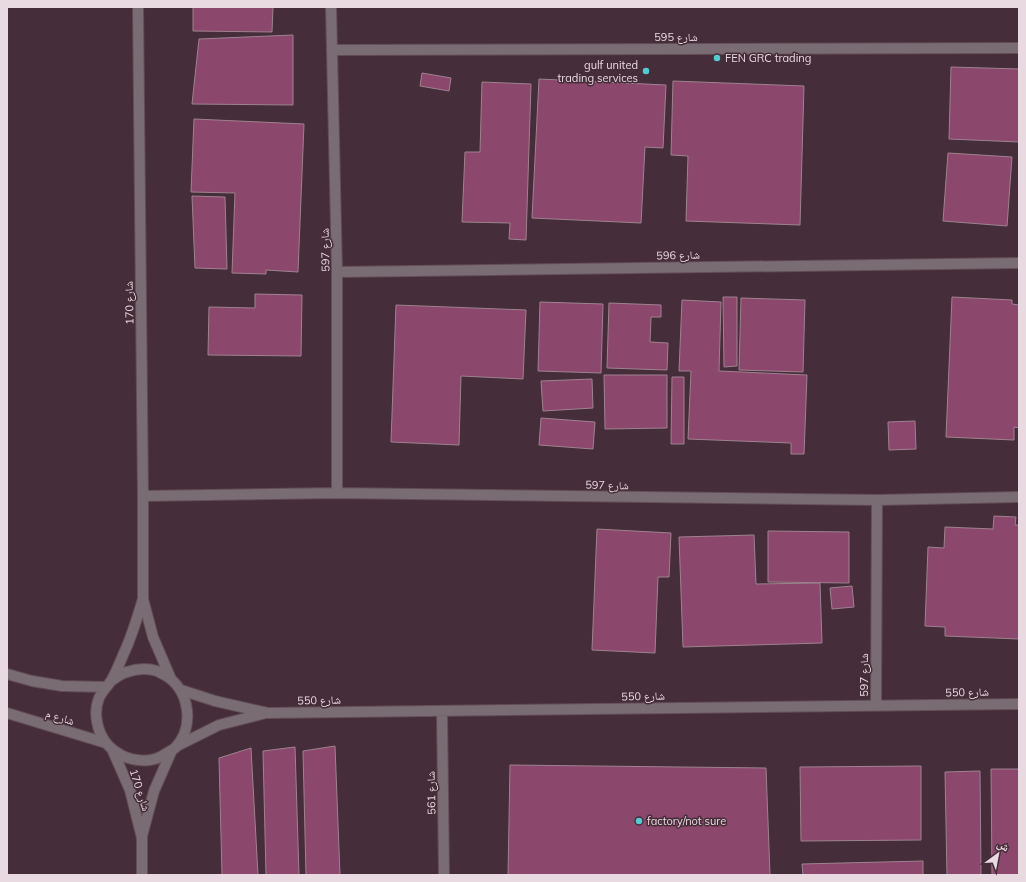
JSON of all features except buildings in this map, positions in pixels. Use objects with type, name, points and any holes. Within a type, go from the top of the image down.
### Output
[{"type":"street","name":"شارع 170","points":[[138,7],[143,599],[153,637],[171,679]]},
{"type":"street","name":"شارع 597","points":[[331,7],[337,272],[337,493]]},
{"type":"street","name":"شارع 595","points":[[333,50],[1019,48]]},
{"type":"street","name":"شارع 596","points":[[337,272],[1019,263]]},
{"type":"street","name":"شارع 597","points":[[143,496],[337,493],[877,500],[1019,496]]},
{"type":"street","name":"شارع 597","points":[[876,706],[877,500]]},
{"type":"street","name":"شارع 170","points":[[108,684],[131,637],[143,599]]},
{"type":"street","points":[[141,669],[157,671],[171,679],[181,690],[187,704],[188,719],[184,734],[174,748],[158,758],[142,761],[126,758],[109,746],[98,726],[96,713],[99,699],[108,684],[125,672],[141,669]]},
{"type":"street","points":[[7,674],[32,681],[62,686],[108,684]]},
{"type":"street","name":"شارع 550","points":[[181,690],[215,701],[268,713]]},
{"type":"street","name":"شارع 550","points":[[174,748],[219,725],[268,713],[1019,704]]},
{"type":"street","name":"شارع 561","points":[[442,711],[444,875]]},
{"type":"street","name":"شارع م","points":[[7,713],[109,746]]},
{"type":"street","name":"شارع 170","points":[[109,746],[130,790],[142,838],[142,875]]},
{"type":"street","name":"شارع 170","points":[[142,838],[154,791],[174,748]]},
{"type":"place","name":"FEN GRC trading","points":[[717,58]]},
{"type":"place","name":"gulf united trading services","points":[[646,71]]},
{"type":"place","name":"factory/not sure","points":[[639,821]]}]
